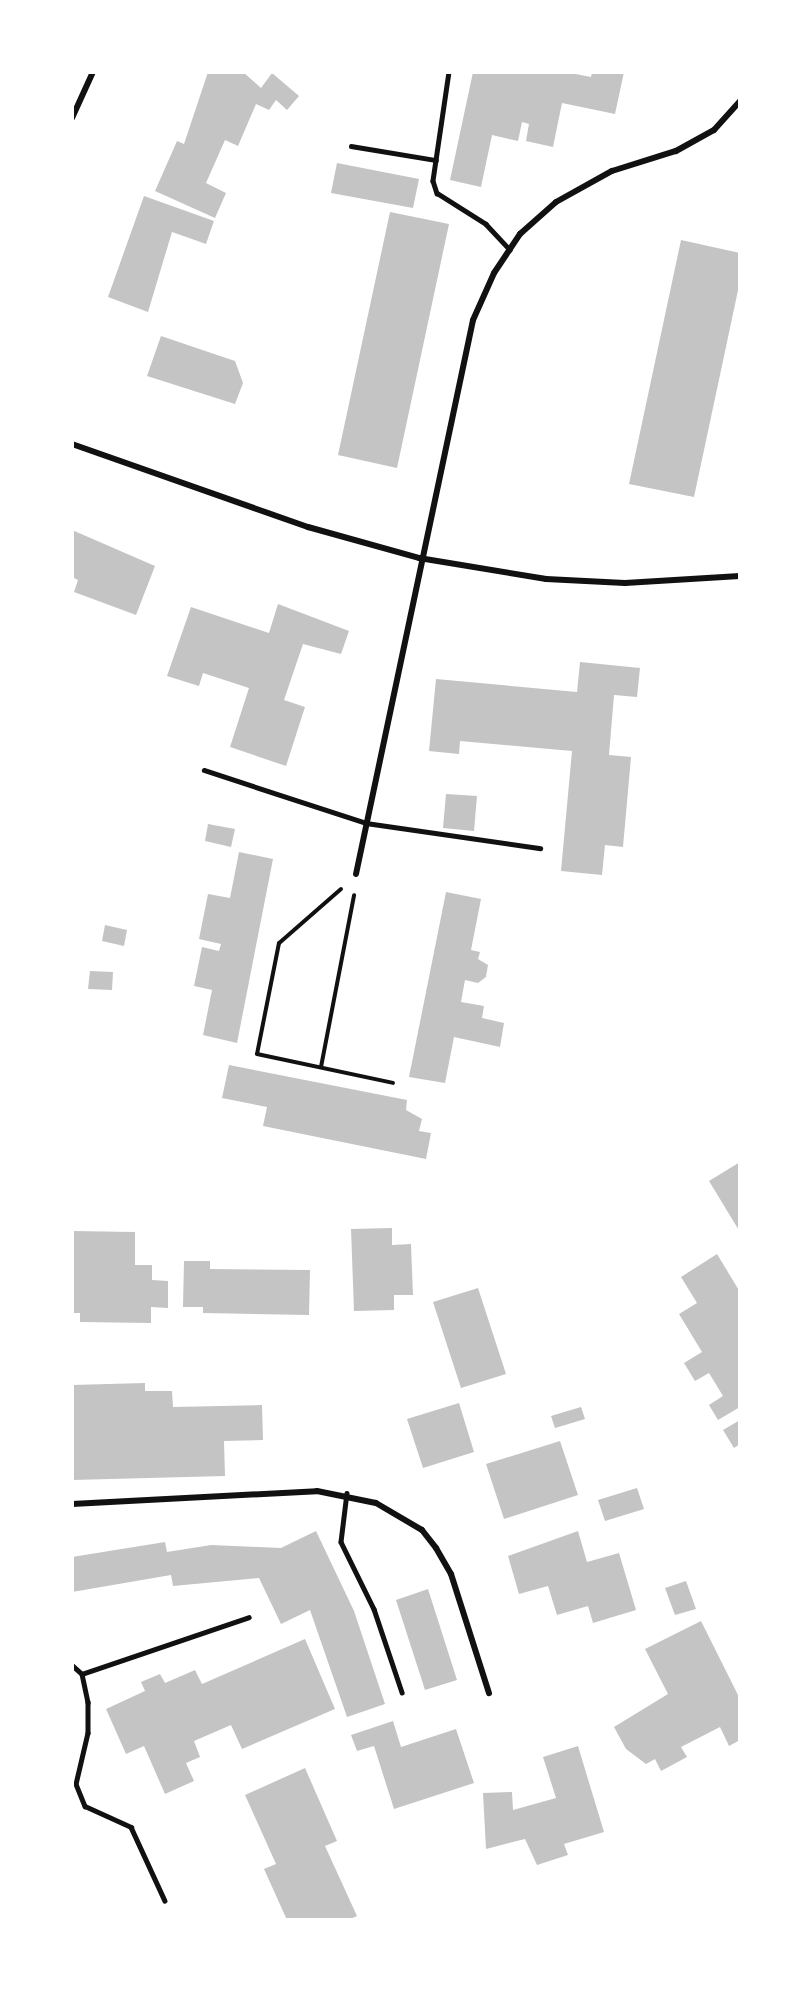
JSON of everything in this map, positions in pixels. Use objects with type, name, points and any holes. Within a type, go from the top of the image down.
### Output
[{"type":"street","points":[[72,118],[93,72]]},
{"type":"street","points":[[356,874],[419,558],[473,320],[510,250],[556,202],[612,171],[676,151],[714,130],[740,101]]},
{"type":"street","points":[[72,444],[308,527],[419,558],[546,579],[625,583],[740,576]]},
{"type":"street","points":[[72,1504],[140,1497],[347,1493],[402,1515],[436,1548],[451,1574],[489,1693]]},
{"type":"lane","points":[[450,72],[436,160],[437,194],[486,224],[510,250]]},
{"type":"lane","points":[[351,146],[436,160]]},
{"type":"lane","points":[[204,770],[366,823],[540,848]]},
{"type":"lane","points":[[347,1493],[341,1542],[374,1609],[402,1692]]},
{"type":"lane","points":[[82,1674],[249,1617]]},
{"type":"lane","points":[[72,1665],[82,1674],[88,1733],[76,1784],[85,1806],[131,1827],[165,1901]]},
{"type":"path","points":[[356,874],[279,943],[257,1054],[393,1083]]},
{"type":"path","points":[[321,1067],[356,874]]},
{"type":"building","points":[[208,72],[243,72],[261,88],[272,73],[299,96],[287,110],[276,100],[269,110],[256,104],[238,146],[225,140],[206,183],[226,193],[215,218],[155,191],[177,141],[184,144]]},
{"type":"building","points":[[473,72],[565,72],[591,77],[592,72],[624,72],[615,114],[562,103],[553,147],[526,141],[529,124],[522,122],[518,141],[492,135],[481,187],[450,180]]},
{"type":"building","points":[[337,163],[419,179],[413,208],[331,193]]},
{"type":"building","points":[[144,196],[214,221],[206,244],[172,232],[148,312],[108,297]]},
{"type":"building","points":[[390,212],[449,224],[397,468],[338,455]]},
{"type":"building","points":[[681,240],[740,253],[740,281],[694,497],[629,484]]},
{"type":"building","points":[[161,336],[235,361],[243,383],[235,404],[147,376]]},
{"type":"building","points":[[72,530],[155,566],[136,615],[74,592],[78,580],[72,577]]},
{"type":"building","points":[[278,604],[349,631],[341,654],[303,644],[284,700],[305,707],[286,766],[230,747],[249,688],[203,673],[199,686],[167,676],[191,607],[269,633]]},
{"type":"building","points":[[580,662],[640,668],[637,697],[614,695],[609,755],[631,757],[623,847],[605,845],[602,875],[561,871],[572,751],[460,741],[459,754],[429,751],[436,679],[577,692]]},
{"type":"building","points":[[446,794],[477,796],[474,831],[443,828]]},
{"type":"building","points":[[208,824],[235,829],[231,847],[205,841]]},
{"type":"building","points":[[239,852],[273,859],[237,1043],[203,1035],[212,990],[194,986],[202,947],[219,951],[221,944],[199,939],[208,894],[230,898]]},
{"type":"building","points":[[446,892],[481,899],[471,950],[480,952],[478,959],[488,965],[486,977],[478,983],[465,980],[461,1002],[484,1006],[482,1018],[504,1023],[500,1047],[454,1037],[445,1083],[409,1077]]},
{"type":"building","points":[[105,925],[127,930],[124,946],[102,941]]},
{"type":"building","points":[[90,971],[113,972],[112,990],[88,989]]},
{"type":"building","points":[[229,1065],[407,1100],[406,1110],[422,1119],[419,1131],[431,1133],[426,1159],[263,1126],[267,1107],[222,1098]]},
{"type":"building","points":[[740,1162],[740,1232],[709,1181]]},
{"type":"building","points":[[392,1228],[392,1245],[411,1244],[413,1295],[394,1295],[394,1310],[354,1311],[351,1229]]},
{"type":"building","points":[[72,1231],[135,1232],[135,1265],[152,1265],[152,1280],[168,1281],[168,1308],[151,1307],[151,1323],[80,1322],[80,1313],[72,1313]]},
{"type":"building","points":[[717,1254],[740,1292],[740,1407],[718,1420],[709,1405],[723,1396],[709,1373],[695,1381],[684,1363],[702,1352],[679,1314],[697,1303],[681,1277]]},
{"type":"building","points":[[184,1261],[210,1261],[210,1269],[310,1270],[309,1315],[203,1313],[203,1307],[183,1307]]},
{"type":"building","points":[[478,1288],[506,1374],[461,1388],[433,1302]]},
{"type":"building","points":[[145,1383],[145,1391],[172,1391],[173,1407],[262,1405],[263,1440],[224,1441],[225,1476],[72,1480],[72,1385]]},
{"type":"building","points":[[459,1403],[474,1452],[423,1468],[407,1419]]},
{"type":"building","points":[[581,1407],[585,1419],[555,1428],[551,1416]]},
{"type":"building","points":[[740,1420],[740,1444],[734,1448],[723,1430]]},
{"type":"building","points":[[560,1441],[578,1495],[504,1519],[486,1464]]},
{"type":"building","points":[[637,1488],[644,1509],[605,1521],[598,1500]]},
{"type":"building","points":[[316,1531],[354,1611],[385,1704],[347,1717],[310,1610],[281,1624],[259,1578],[173,1586],[171,1575],[72,1592],[72,1557],[165,1542],[167,1552],[211,1545],[281,1548]]},
{"type":"building","points":[[578,1531],[587,1562],[619,1553],[636,1610],[593,1623],[588,1606],[557,1615],[548,1586],[519,1594],[508,1556]]},
{"type":"building","points":[[686,1581],[696,1609],[675,1615],[665,1588]]},
{"type":"building","points":[[428,1589],[457,1680],[425,1690],[396,1600]]},
{"type":"building","points":[[701,1621],[740,1699],[740,1740],[729,1746],[720,1727],[681,1747],[687,1757],[661,1771],[655,1759],[646,1764],[626,1749],[614,1727],[668,1694],[645,1649]]},
{"type":"building","points":[[305,1639],[335,1709],[242,1749],[231,1725],[194,1741],[200,1757],[186,1763],[194,1781],[165,1794],[144,1746],[126,1754],[106,1709],[145,1691],[141,1682],[160,1674],[165,1683],[195,1670],[202,1684]]},
{"type":"building","points":[[393,1721],[401,1747],[456,1729],[474,1783],[394,1809],[374,1746],[357,1751],[351,1735]]},
{"type":"building","points":[[578,1746],[604,1832],[564,1844],[568,1855],[537,1865],[525,1839],[486,1849],[483,1793],[512,1792],[513,1810],[556,1798],[543,1757]]},
{"type":"building","points":[[305,1768],[337,1841],[325,1846],[357,1916],[348,1920],[287,1920],[264,1869],[276,1864],[245,1795]]}]
